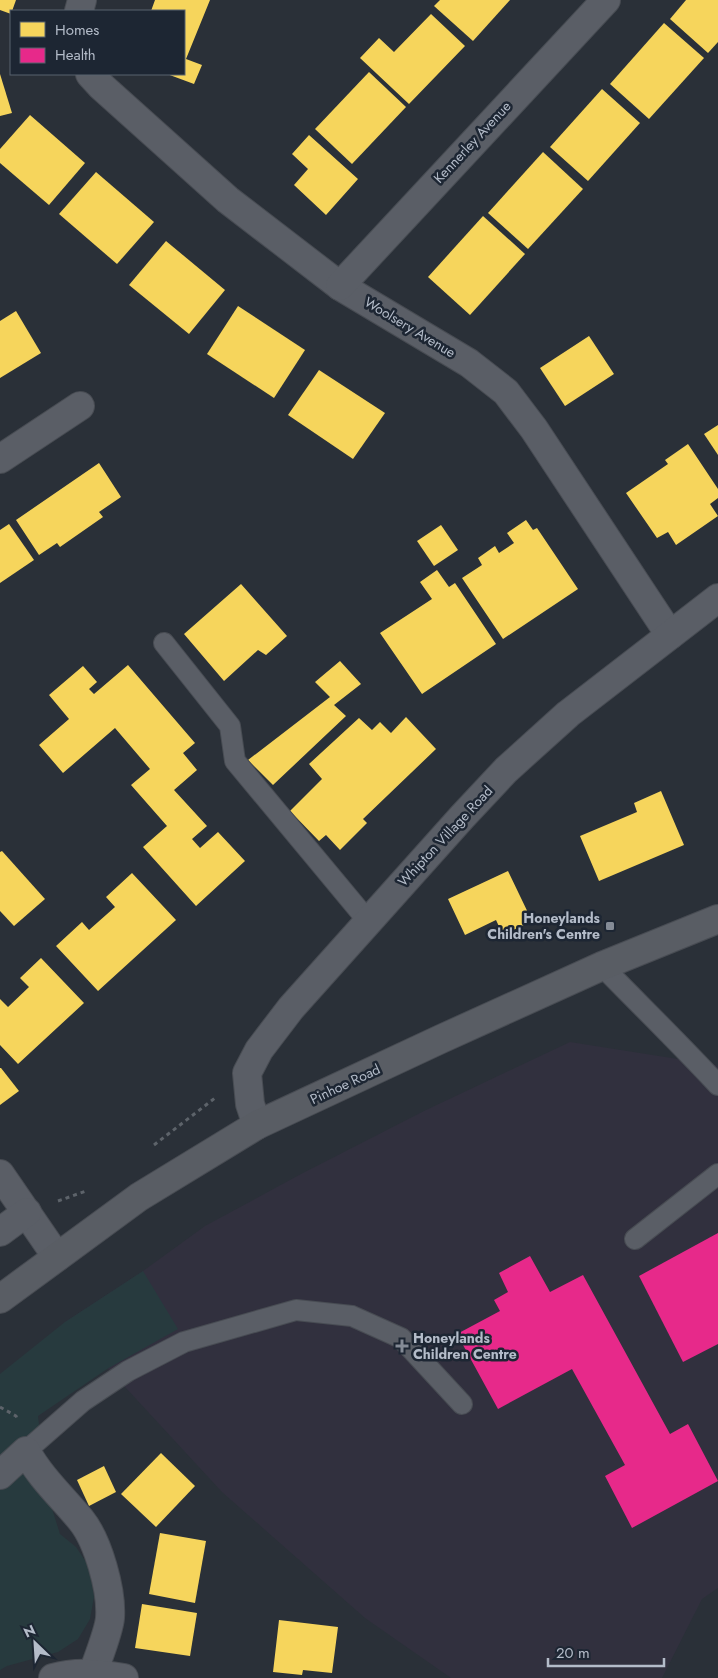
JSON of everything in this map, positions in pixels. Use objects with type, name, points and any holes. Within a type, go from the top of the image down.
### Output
[{"type":"main road","name":"Pinhoe Road","points":[[0,1299],[139,1197],[257,1125],[602,966],[718,919]]},
{"type":"street","name":"Kennerley Avenue","points":[[340,286],[606,0]]},
{"type":"street","name":"Woolsery Avenue","points":[[91,75],[228,200],[340,286],[469,362],[506,392],[534,429],[670,634]]},
{"type":"street","points":[[0,459],[80,406]]},
{"type":"street","name":"Whipton Village Road","points":[[247,1073],[259,1050],[291,1008],[506,770],[568,714],[718,598]]},
{"type":"street","points":[[247,1073],[250,1104],[257,1125]]},
{"type":"street","points":[[0,1174],[57,1257]]},
{"type":"street","points":[[0,1232],[27,1212]]},
{"type":"street","points":[[0,1475],[26,1451],[35,1467],[82,1522],[99,1552],[107,1588],[110,1618],[93,1673]]},
{"type":"street","points":[[53,1678],[63,1675],[93,1673],[124,1678]]},
{"type":"lane","points":[[164,643],[230,726],[235,761],[368,921]]},
{"type":"lane","points":[[602,966],[652,1018],[676,1039],[718,1085]]},
{"type":"lane","points":[[635,1239],[718,1174]]},
{"type":"lane","points":[[26,1451],[83,1401],[128,1371],[184,1342],[296,1310],[352,1316],[401,1338],[462,1404]]},
{"type":"path","points":[[147,1150],[247,1073]]},
{"type":"path","points":[[27,1212],[92,1189]]},
{"type":"shaded area","name":"Honeylands Children Centre","points":[[570,1042],[716,1065],[718,1067],[718,1588],[702,1599],[662,1678],[451,1678],[365,1618],[222,1492],[65,1322],[143,1271],[205,1226],[424,1111]]},
{"type":"green space","points":[[143,1271],[178,1329],[107,1369],[38,1416],[47,1493],[60,1534],[76,1547],[90,1568],[94,1597],[90,1619],[78,1639],[58,1652],[7,1666],[0,1670],[0,1374],[65,1322]]},
{"type":"building: Homes","points":[[0,0],[16,0],[10,14],[0,10]]},
{"type":"building: Homes","points":[[155,0],[210,0],[186,59],[202,65],[194,84],[170,75],[185,75],[185,10],[151,10]]},
{"type":"building: Homes","points":[[440,0],[510,0],[473,41],[434,6]]},
{"type":"building: Homes","points":[[686,0],[718,0],[718,42],[708,53],[670,19]]},
{"type":"building: Homes","points":[[431,14],[465,46],[409,104],[360,58],[379,38],[394,52]]},
{"type":"building: Homes","points":[[664,23],[704,58],[649,119],[610,84]]},
{"type":"building: Homes","points":[[369,72],[406,107],[352,164],[315,129]]},
{"type":"building: Homes","points":[[0,74],[12,113],[0,116]]},
{"type":"building: Homes","points":[[602,89],[640,123],[588,181],[550,147]]},
{"type":"building: Homes","points":[[30,115],[85,163],[49,205],[0,163],[0,149]]},
{"type":"building: Homes","points":[[309,135],[358,179],[326,215],[294,185],[308,169],[292,154]]},
{"type":"building: Homes","points":[[543,152],[583,189],[528,249],[488,213]]},
{"type":"building: Homes","points":[[96,172],[154,222],[117,264],[59,214]]},
{"type":"building: Homes","points":[[483,216],[525,254],[470,315],[428,277]]},
{"type":"building: Homes","points":[[166,241],[225,290],[189,334],[129,285]]},
{"type":"building: Homes","points":[[238,306],[305,350],[274,398],[207,354]]},
{"type":"building: Homes","points":[[16,311],[41,353],[0,378],[0,321]]},
{"type":"building: Homes","points":[[589,336],[614,374],[565,406],[540,368]]},
{"type":"building: Homes","points":[[319,370],[385,413],[353,459],[288,415]]},
{"type":"building: Homes","points":[[718,425],[718,455],[704,434]]},
{"type":"building: Homes","points":[[688,444],[718,489],[718,498],[710,504],[718,516],[676,545],[668,532],[657,538],[626,493],[668,464],[665,460]]},
{"type":"building: Homes","points":[[99,463],[121,497],[99,512],[103,517],[60,547],[57,543],[39,555],[16,520]]},
{"type":"building: Homes","points":[[526,520],[533,530],[537,528],[578,589],[503,639],[462,578],[482,565],[478,558],[495,546],[499,553],[514,543],[507,533]]},
{"type":"building: Homes","points":[[9,524],[34,560],[0,583],[0,530]]},
{"type":"building: Homes","points":[[441,525],[458,550],[434,566],[417,541]]},
{"type":"building: Homes","points":[[437,570],[449,587],[455,583],[496,644],[422,694],[380,633],[432,599],[420,582]]},
{"type":"building: Homes","points":[[241,584],[287,636],[266,655],[258,650],[224,681],[184,634]]},
{"type":"building: Homes","points":[[340,661],[361,684],[334,705],[346,716],[273,785],[248,760],[330,697],[315,682]]},
{"type":"building: Homes","points":[[128,665],[195,743],[183,753],[197,770],[174,790],[207,826],[192,839],[200,848],[218,832],[245,861],[196,906],[143,847],[167,826],[131,785],[150,769],[115,728],[63,773],[39,745],[69,719],[49,695],[83,666],[97,682],[89,689],[94,694]]},
{"type":"building: Homes","points":[[406,717],[436,749],[363,819],[367,823],[340,850],[326,835],[319,841],[290,811],[322,779],[309,764],[359,718],[372,730],[380,722],[391,733]]},
{"type":"building: Homes","points":[[661,791],[684,845],[599,881],[580,836],[637,812],[634,803]]},
{"type":"building: Homes","points":[[2,851],[45,899],[14,926],[0,911],[0,852]]},
{"type":"building: Homes","points":[[508,871],[532,921],[503,935],[496,920],[465,935],[448,899]]},
{"type":"building: Homes","points":[[132,873],[176,920],[98,991],[56,946],[82,922],[89,930],[115,907],[106,897]]},
{"type":"building: Homes","points":[[41,958],[84,1003],[18,1064],[0,1045],[0,999],[8,1007],[29,987],[20,978]]},
{"type":"building: Homes","points":[[0,1068],[19,1091],[0,1105]]},
{"type":"building: Homes","points":[[161,1453],[195,1486],[156,1527],[121,1494]]},
{"type":"building: Homes","points":[[104,1466],[116,1492],[89,1506],[77,1480]]},
{"type":"building: Homes","points":[[160,1533],[206,1541],[195,1603],[149,1594]]},
{"type":"building: Homes","points":[[142,1604],[197,1613],[190,1656],[135,1648]]},
{"type":"building: Homes","points":[[279,1620],[338,1627],[332,1673],[303,1670],[302,1675],[273,1672]]},
{"type":"building: Health","points":[[718,1233],[718,1344],[683,1362],[639,1276]]},
{"type":"building: Health","points":[[530,1256],[550,1292],[583,1275],[670,1434],[688,1424],[718,1481],[632,1528],[605,1476],[625,1465],[572,1369],[498,1409],[457,1334],[500,1311],[494,1300],[508,1292],[499,1273]]},
{"type":"place","name":"Honeylands Children's Centre","points":[[610,926]]},
{"type":"place","name":"Honeylands Children Centre","points":[[402,1346]]}]
